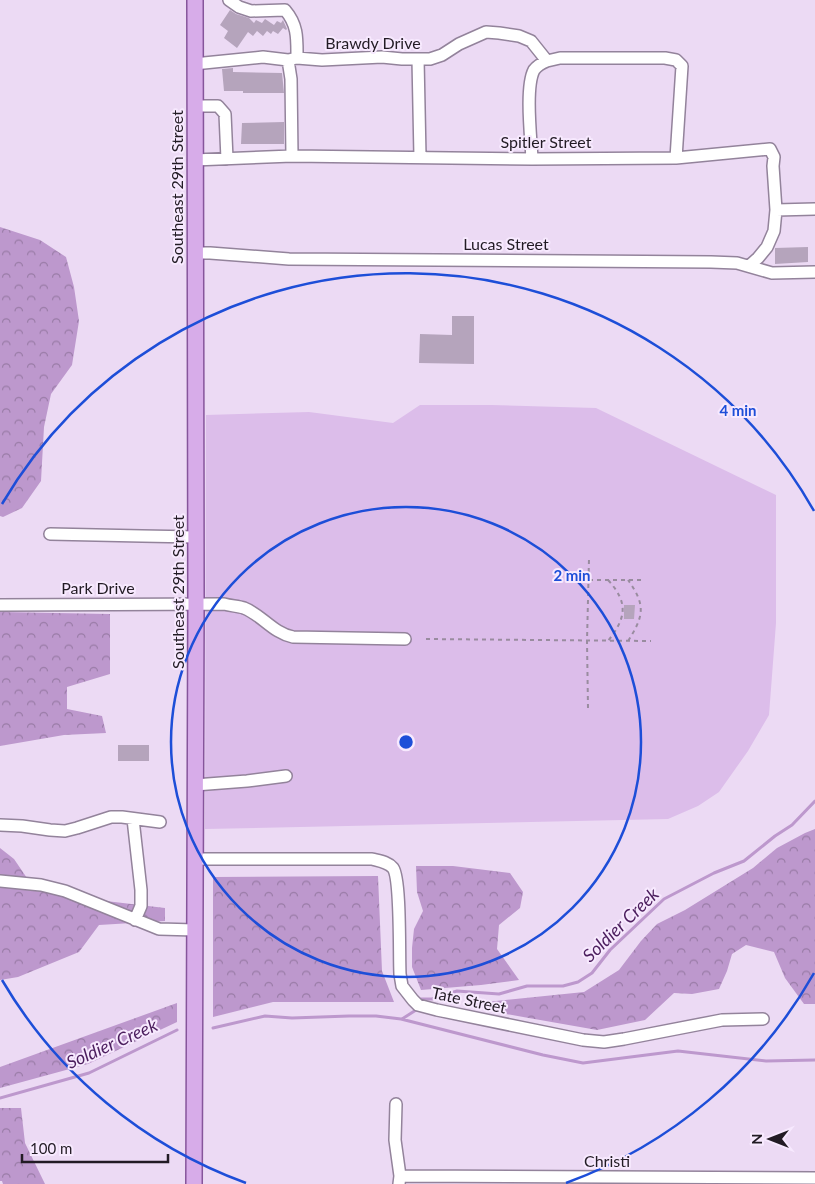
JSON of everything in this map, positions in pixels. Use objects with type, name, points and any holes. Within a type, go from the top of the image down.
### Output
[{"type":"main road","name":"Southeast 29th Street","points":[[194,0],[196,537],[194,1184]]},
{"type":"street","points":[[229,0],[239,7],[252,11],[285,10],[291,16],[296,28],[291,79],[292,156]]},
{"type":"street","name":"Brawdy Drive","points":[[194,64],[263,56],[322,60],[382,56],[430,59],[442,55],[486,32],[500,32],[531,41],[546,61]]},
{"type":"street","points":[[532,159],[530,102],[532,78],[535,68],[546,61],[560,58],[664,58],[676,60],[682,66],[676,158]]},
{"type":"street","points":[[418,59],[420,157]]},
{"type":"street","points":[[194,106],[218,106],[225,114],[227,158]]},
{"type":"street","name":"Spitler Street","points":[[194,160],[292,156],[532,159],[676,158],[770,149],[774,157],[776,210],[774,231],[767,247],[749,266]]},
{"type":"street","points":[[776,210],[815,209]]},
{"type":"street","name":"Lucas Street","points":[[195,253],[289,259],[711,262],[737,264],[772,272],[815,272]]},
{"type":"street","points":[[50,534],[196,537]]},
{"type":"street","name":"Park Drive","points":[[0,604],[224,604],[245,608],[283,635],[293,638],[405,639]]},
{"type":"street","points":[[195,785],[286,776]]},
{"type":"street","points":[[0,825],[64,831],[111,817],[160,822]]},
{"type":"street","points":[[133,819],[141,898],[141,906],[136,920]]},
{"type":"street","name":"Tate Street","points":[[195,859],[372,859],[386,862],[396,872],[402,986],[418,1005],[595,1042],[624,1039],[722,1020],[763,1019]]},
{"type":"street","points":[[0,881],[41,884],[65,890],[159,929],[195,930]]},
{"type":"street","points":[[396,1104],[395,1140],[400,1180]]},
{"type":"street","name":"Christi","points":[[400,1180],[815,1178]]},
{"type":"path","points":[[588,708],[589,559]]},
{"type":"path","points":[[588,580],[642,580]]},
{"type":"path","points":[[608,580],[619,594],[622,603],[621,620],[608,641]]},
{"type":"path","points":[[628,580],[639,597],[641,613],[640,621],[628,641]]},
{"type":"path","points":[[426,639],[651,641]]},
{"type":"green space","points":[[0,227],[40,240],[66,257],[74,287],[79,321],[72,365],[51,394],[44,427],[41,481],[22,508],[3,517],[0,516]]},
{"type":"green space","points":[[0,612],[110,614],[110,674],[67,687],[67,709],[102,716],[106,733],[64,735],[0,746]]},
{"type":"green space","points":[[815,829],[815,1004],[804,1004],[785,978],[774,952],[746,945],[732,954],[719,989],[692,994],[674,993],[645,1020],[597,1030],[506,1014],[467,1004],[584,992],[619,970],[641,941],[657,924],[685,910],[753,868],[777,848]]},
{"type":"green space","points":[[0,848],[14,859],[29,881],[89,899],[165,908],[165,921],[99,925],[79,952],[18,977],[0,980]]},
{"type":"green space","points":[[416,866],[453,866],[510,873],[523,892],[520,908],[499,925],[497,949],[519,980],[421,990],[412,967],[414,929],[423,911],[417,892]]},
{"type":"green space","points":[[378,876],[382,971],[394,1002],[273,1002],[213,1017],[213,877]]},
{"type":"green space","points":[[177,1003],[177,1022],[88,1064],[0,1088],[0,1067]]},
{"type":"green space","points":[[0,1108],[21,1108],[25,1143],[45,1184],[3,1184],[0,1181]]},
{"type":"shaded area","points":[[420,405],[596,408],[776,495],[776,623],[769,715],[748,751],[719,792],[698,806],[668,819],[205,829],[206,415],[309,412],[393,423]]},
{"type":"building","points":[[230,10],[249,18],[254,23],[256,20],[262,23],[265,19],[274,25],[277,21],[281,23],[283,20],[287,29],[283,28],[278,34],[273,31],[271,34],[267,31],[263,36],[257,31],[253,36],[248,32],[237,48],[224,38],[228,31],[220,25]]},
{"type":"building","points":[[233,68],[233,72],[282,73],[284,93],[224,91],[222,69]]},
{"type":"building","points":[[284,122],[284,144],[241,144],[242,123]]},
{"type":"building","points":[[808,247],[808,262],[775,264],[775,248]]},
{"type":"building","points":[[452,316],[474,316],[474,364],[419,363],[420,334],[452,335]]},
{"type":"building","points":[[624,605],[635,605],[634,619],[624,619]]},
{"type":"building","points":[[118,745],[149,745],[149,761],[118,761]]},
{"type":"waterway","name":"Soldier Creek","points":[[421,999],[432,999],[457,991],[499,994],[527,986],[563,986],[578,982],[592,973],[610,950],[664,899],[714,873],[744,861],[792,825],[815,801]]},
{"type":"waterway","name":"Soldier Creek","points":[[402,1019],[416,1010]]},
{"type":"waterway","points":[[213,1028],[265,1016],[292,1018],[376,1016],[401,1019],[543,1055],[583,1063],[678,1051],[766,1061],[815,1060]]},
{"type":"waterway","name":"Soldier Creek","points":[[0,1098],[89,1073],[177,1030]]}]
